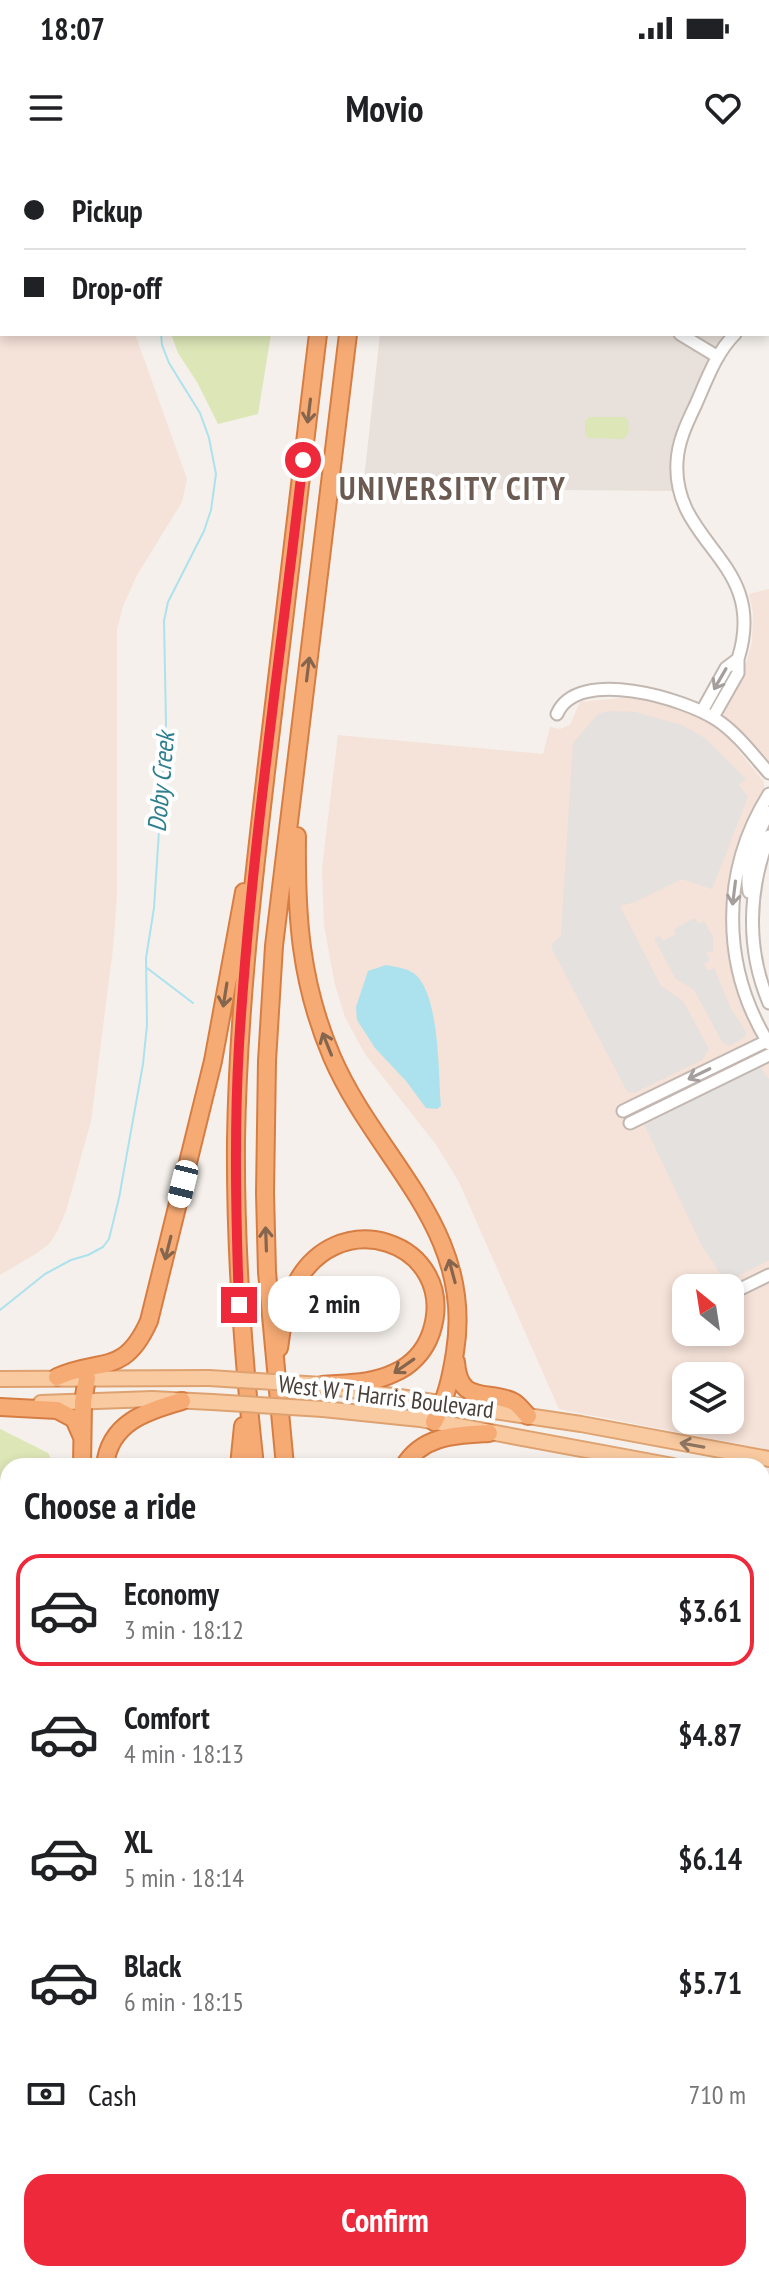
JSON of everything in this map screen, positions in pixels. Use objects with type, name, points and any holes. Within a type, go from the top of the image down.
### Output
[{"type":"highway","points":[[254,1458],[239,1305],[236,1140],[245,976],[318,336]]},
{"type":"highway","points":[[284,1458],[267,1272],[267,1061],[274,946],[348,336]]},
{"type":"highway","points":[[299,747],[297,899],[306,982],[340,1073],[427,1212],[454,1272],[459,1308],[455,1348],[449,1389],[434,1422]]},
{"type":"highway","points":[[57,1377],[77,1368],[101,1367],[119,1360],[135,1346],[149,1321],[213,1061],[233,945],[262,809]]},
{"type":"highway","points":[[276,1373],[290,1295],[313,1260],[331,1246],[355,1238],[378,1239],[399,1248],[421,1268],[433,1293],[435,1317],[424,1347],[407,1366],[384,1378],[322,1385]]},
{"type":"highway","points":[[455,1348],[457,1374],[464,1387],[481,1396],[513,1402],[528,1416]]},
{"type":"highway","points":[[82,1458],[83,1402],[87,1378]]},
{"type":"highway","points":[[240,1458],[246,1396]]},
{"type":"highway","points":[[106,1458],[113,1439],[129,1421],[149,1410],[182,1401]]},
{"type":"highway","points":[[0,1406],[57,1410],[74,1419],[82,1437]]},
{"type":"highway","points":[[410,1458],[431,1441],[453,1435],[489,1433]]},
{"type":"main road","name":"West W T Harris Boulevard","points":[[0,1379],[209,1378],[322,1385],[444,1402],[763,1458]]},
{"type":"main road","name":"West W T Harris Boulevard","points":[[0,1406],[182,1401],[323,1409],[434,1422],[628,1458]]},
{"type":"street","points":[[683,336],[718,357]]},
{"type":"street","points":[[707,714],[738,673],[746,627],[740,588],[729,564],[689,513],[681,497],[677,471],[682,435],[718,357],[734,336]]},
{"type":"street","points":[[557,714],[564,705],[583,694],[611,690],[653,694],[707,714],[732,732],[769,773]]},
{"type":"street","points":[[623,1111],[768,1042],[752,1013],[741,983],[734,951],[732,915],[742,853],[769,794]]},
{"type":"street","points":[[769,812],[750,861],[748,885],[752,900],[755,956],[769,1003]]},
{"type":"street","points":[[752,900],[769,836]]},
{"type":"street","points":[[630,1123],[769,1055]]},
{"type":"street","points":[[744,1287],[769,1275]]},
{"type":"shaded area","points":[[0,336],[136,336],[187,479],[182,502],[137,575],[123,606],[117,630],[117,895],[91,1121],[66,1211],[57,1232],[49,1244],[0,1275]]},
{"type":"shaded area","points":[[380,336],[727,336],[708,361],[677,433],[672,466],[674,491],[363,488]]},
{"type":"shaded area","points":[[769,589],[769,763],[724,717],[722,710],[746,664],[752,642],[753,613],[749,594]]},
{"type":"shaded area","points":[[631,697],[659,703],[706,721],[729,739],[764,782],[764,792],[730,887],[751,1019],[769,1051],[769,1450],[687,1434],[744,1434],[744,1362],[672,1362],[672,1431],[559,1409],[459,1182],[437,1146],[365,1054],[345,1017],[335,985],[324,925],[322,868],[338,735],[543,754],[550,727],[560,729],[570,725],[580,702]]},
{"type":"shaded area","points":[[609,711],[635,712],[682,725],[706,739],[746,779],[739,785],[748,797],[712,889],[682,879],[620,906],[661,986],[683,1001],[709,1049],[702,1060],[634,1093],[627,1091],[552,949],[552,944],[561,936],[573,743],[598,714]]},
{"type":"shaded area","points":[[695,918],[698,924],[704,921],[713,937],[713,951],[706,952],[710,960],[704,964],[708,971],[714,968],[731,1009],[746,1032],[745,1037],[729,1046],[723,1043],[694,990],[675,978],[654,938],[660,936],[663,941],[676,934],[674,929]]},
{"type":"shaded area","points":[[760,1067],[769,1079],[769,1260],[742,1274],[721,1274],[702,1246],[644,1124]]},
{"type":"green space","points":[[172,336],[271,336],[258,414],[218,424]]},
{"type":"green space","points":[[589,417],[625,417],[629,432],[624,439],[588,438],[585,421]]},
{"type":"green space","points":[[0,1429],[48,1453],[51,1458],[0,1458]]},
{"type":"water","points":[[386,965],[406,969],[416,975],[430,1001],[438,1056],[441,1106],[437,1109],[426,1108],[375,1048],[357,1020],[356,1007],[368,971]]},
{"type":"waterway","name":"Doby Creek","points":[[0,1310],[45,1274],[103,1247],[109,1239],[143,1064],[147,1025],[146,958],[154,908],[166,723],[164,621],[168,602],[204,531],[211,510],[216,474],[200,413],[169,363],[161,336]]},
{"type":"waterway","points":[[147,968],[193,1003]]},
{"type":"district","name":"UNIVERSITY CITY","points":[[453,489]]},
{"type":"route","points":[[239,1305],[236,1140],[239,1046],[262,809],[303,460]]}]
